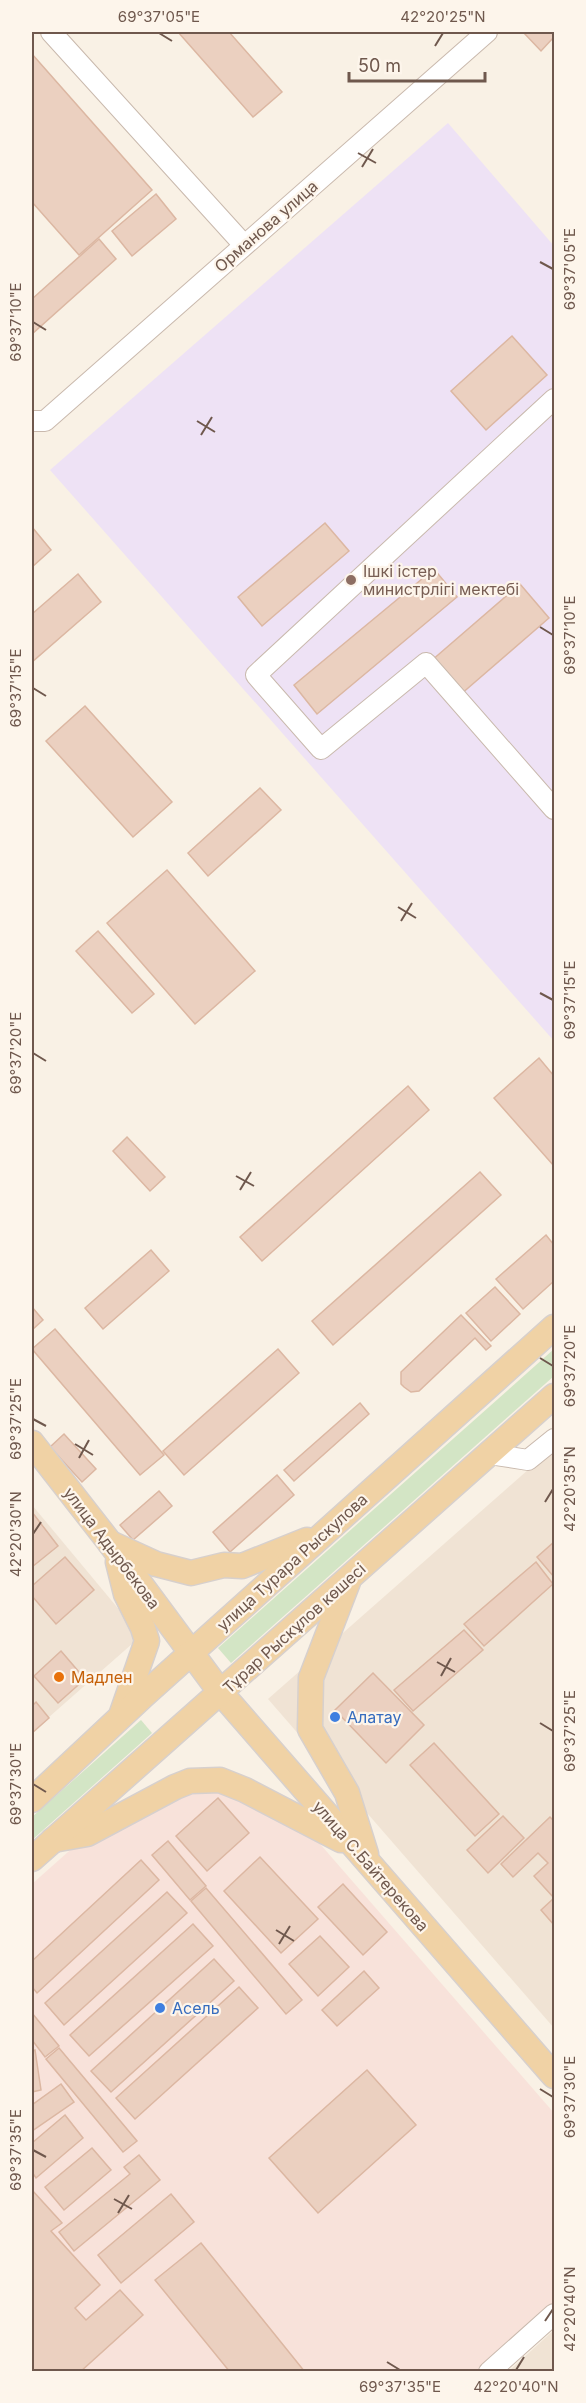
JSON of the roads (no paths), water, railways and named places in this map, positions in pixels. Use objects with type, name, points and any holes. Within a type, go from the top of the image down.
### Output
[{"type":"main road","name":"улица Турара Рыскулова","points":[[32,1800],[190,1654],[555,1327]]},
{"type":"main road","name":"Тұрар Рыскұлов көшесі","points":[[32,1858],[555,1396]]},
{"type":"main road","name":"улица Адырбекова","points":[[32,1443],[113,1547],[190,1654]]},
{"type":"main road","points":[[113,1547],[156,1564],[191,1573],[224,1565],[242,1566],[326,1532]]},
{"type":"main road","points":[[113,1547],[126,1594],[147,1641],[120,1719]]},
{"type":"main road","points":[[349,1579],[311,1678],[310,1729],[347,1793],[370,1865]]},
{"type":"main road","name":"улица С.Байтерекова","points":[[190,1654],[353,1846],[555,2076]]},
{"type":"main road","points":[[53,1840],[87,1834],[175,1787],[189,1781],[206,1779],[220,1780],[245,1790],[353,1846]]},
{"type":"street","points":[[51,32],[244,245]]},
{"type":"street","name":"Орманова улица","points":[[38,421],[244,245],[487,32]]},
{"type":"street","points":[[555,399],[256,675],[321,749],[426,663],[555,809]]},
{"type":"street","points":[[489,1454],[528,1460],[555,1439]]},
{"type":"street","points":[[489,2372],[555,2314]]},
{"type":"place","name":"Ішкі істер министрлігі мектебі","points":[[351,580]]},
{"type":"place","name":"Мадлен","points":[[59,1677]]},
{"type":"place","name":"Алатау","points":[[335,1717]]},
{"type":"place","name":"Асель","points":[[160,2008]]}]
